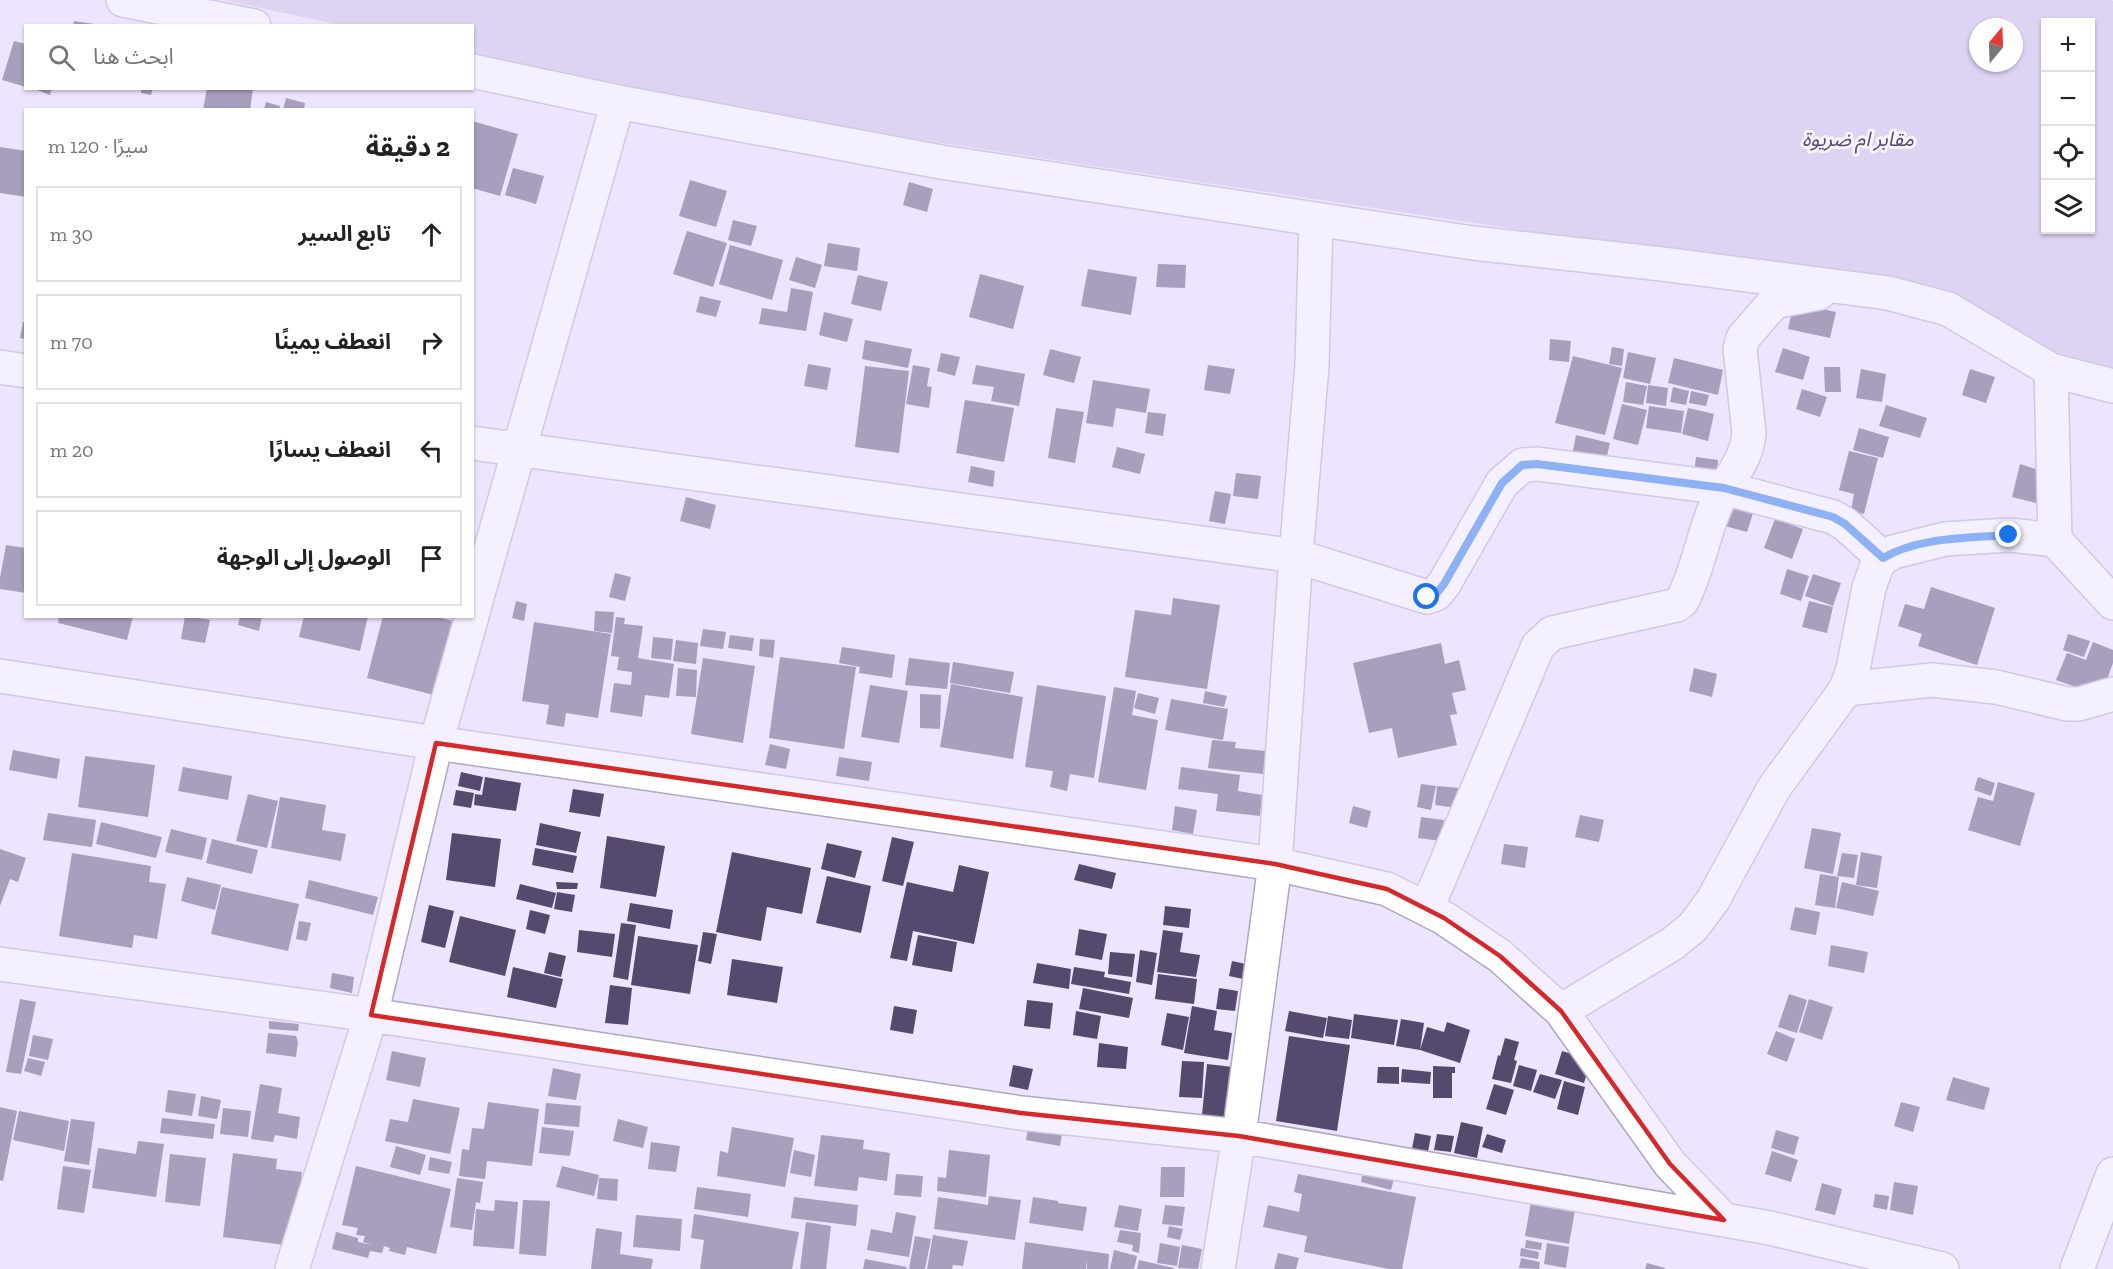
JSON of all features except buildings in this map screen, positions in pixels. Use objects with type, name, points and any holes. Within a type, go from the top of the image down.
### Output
[{"type":"street","points":[[123,0],[244,24]]},
{"type":"street","points":[[474,71],[618,102],[941,162],[1473,243],[1888,293],[1948,309],[2051,370],[2113,386]]},
{"type":"street","points":[[474,609],[618,102]]},
{"type":"street","points":[[1218,1269],[1239,1136],[1275,864],[1296,556],[1312,365],[1316,220]]},
{"type":"street","points":[[1427,908],[1538,646],[1552,633],[1677,605],[1686,594],[1715,505],[1741,463],[1748,447],[1749,433],[1740,349],[1743,338],[1774,302],[1844,288]]},
{"type":"street","points":[[0,367],[24,371]]},
{"type":"street","points":[[2051,370],[2055,540]]},
{"type":"street","points":[[474,443],[1296,556],[1427,597],[1436,594],[1444,584],[1502,483],[1522,465],[1537,464],[1724,488],[1833,517],[1845,524],[1883,558]]},
{"type":"street","points":[[1561,1011],[1672,944],[1693,927],[1713,900],[1774,788],[1846,689],[1853,669],[1869,588],[1877,565],[1883,558],[1893,552],[1945,539],[2009,535],[2055,540],[2113,603]]},
{"type":"street","points":[[292,1269],[371,1015],[436,743],[471,618]]},
{"type":"street","points":[[0,676],[436,743],[1275,864],[1388,889],[1427,908],[1500,956],[1561,1011],[1670,1164],[1724,1220]]},
{"type":"street","points":[[1846,689],[1932,680],[1988,685],[2067,704],[2079,704],[2113,694]]},
{"type":"street","points":[[0,964],[371,1015],[1021,1113],[1239,1136],[1770,1228],[1942,1269]]},
{"type":"street","points":[[2078,1269],[2113,1174]]},
{"type":"highlighted area","points":[[436,743],[1275,864],[1387,889],[1444,918],[1500,956],[1561,1011],[1670,1164],[1724,1220],[1239,1136],[1021,1113],[371,1015]]},
{"type":"green space","name":"مقابر ام ضريوة","points":[[223,0],[2113,1],[2113,375],[1893,286],[769,117],[474,54],[474,24],[336,24]]},
{"type":"route","points":[[1427,597],[1436,594],[1444,584],[1502,483],[1522,465],[1537,464],[1724,488],[1833,517],[1845,524],[1883,558],[1893,552],[1945,539],[2009,535]]}]
